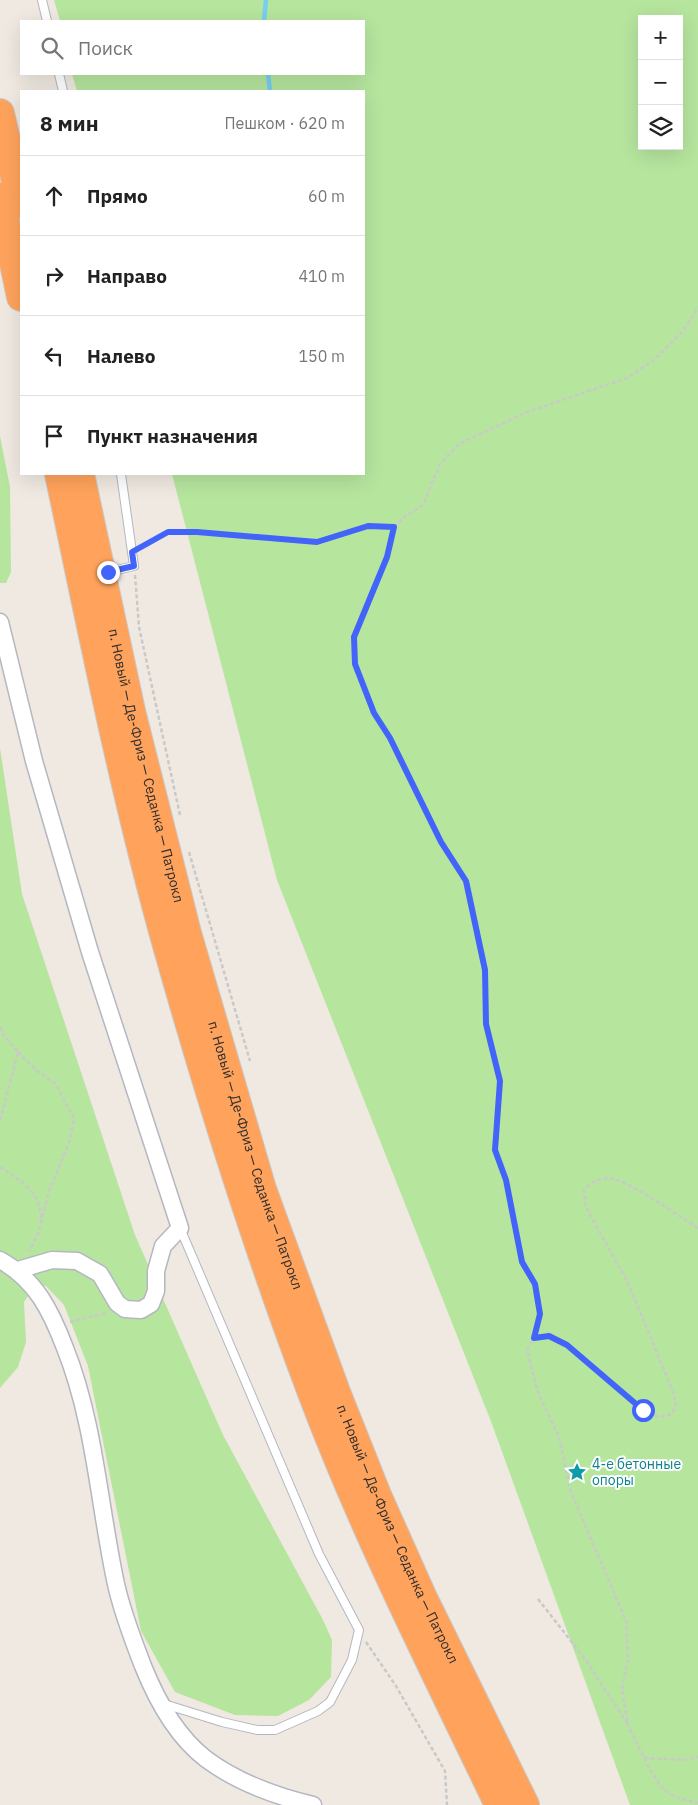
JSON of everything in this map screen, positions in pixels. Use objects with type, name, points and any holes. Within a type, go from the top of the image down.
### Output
[{"type":"highway","points":[[0,113],[20,200]]},
{"type":"highway","points":[[0,197],[20,292]]},
{"type":"highway","name":"п. Новый — Де-Фриз — Седанка — Патрокл","points":[[59,475],[111,718],[166,940],[241,1195],[313,1396],[352,1490],[401,1601],[500,1805]]},
{"type":"highway","name":"п. Новый — Де-Фриз — Седанка — Патрокл","points":[[80,475],[131,711],[184,924],[262,1189],[298,1291],[377,1495],[422,1598],[525,1805]]},
{"type":"street","points":[[0,622],[34,761],[90,952],[180,1228],[163,1246],[156,1271],[156,1291],[151,1304],[141,1310],[126,1310],[117,1303],[100,1274],[78,1261],[52,1260],[18,1270]]},
{"type":"street","points":[[0,1260],[18,1270],[40,1295],[57,1326],[71,1364],[83,1404],[116,1585],[135,1645],[161,1704],[182,1736],[206,1758],[242,1781],[313,1805]]},
{"type":"lane","points":[[42,0],[47,20]]},
{"type":"lane","points":[[59,75],[64,90]]},
{"type":"lane","points":[[108,572],[134,566],[120,475]]},
{"type":"lane","points":[[161,1704],[257,1730],[275,1730],[318,1711],[330,1702],[352,1660],[359,1630],[319,1554],[180,1228]]},
{"type":"path","points":[[628,1724],[622,1689],[628,1659],[626,1621],[571,1492],[559,1437],[537,1390],[528,1350],[534,1338],[540,1314],[535,1284],[522,1262],[506,1180],[495,1150],[500,1081],[486,1024],[485,970],[466,881],[441,842],[390,738],[374,713],[355,664],[354,637],[387,557],[394,527],[403,518],[423,506],[440,464],[459,444],[527,412],[627,378],[655,359],[684,330],[698,308]]},
{"type":"path","points":[[132,552],[168,532],[197,532],[317,542],[368,526],[394,527]]},
{"type":"path","points":[[134,566],[139,626],[182,822]]},
{"type":"path","points":[[189,850],[250,1060]]},
{"type":"path","points":[[0,1027],[3,1034],[18,1052],[36,1070],[56,1084],[74,1119],[69,1143],[49,1191],[41,1223],[18,1270]]},
{"type":"path","points":[[0,1121],[18,1052]]},
{"type":"path","points":[[0,1167],[36,1194],[40,1205],[41,1223]]},
{"type":"path","points":[[534,1338],[549,1336],[567,1345],[643,1410],[658,1417],[672,1414],[676,1403],[672,1389],[628,1283],[586,1207],[584,1190],[593,1181],[608,1178],[624,1182],[698,1228]]},
{"type":"path","points":[[57,1326],[93,1315],[126,1310]]},
{"type":"path","points":[[538,1599],[584,1658],[628,1724],[661,1788],[675,1798],[698,1803]]},
{"type":"path","points":[[359,1630],[396,1686],[445,1771],[447,1805]]},
{"type":"path","points":[[644,1758],[683,1760],[698,1757]]},
{"type":"green space","points":[[54,0],[698,0],[698,1805],[630,1805],[492,1424],[277,880],[172,475],[365,475],[365,90],[77,90],[72,75],[365,75],[365,20],[60,20]]},
{"type":"green space","points":[[0,436],[10,487],[11,572],[6,583],[0,583]]},
{"type":"green space","points":[[0,748],[22,894],[135,1235],[223,1435],[332,1640],[331,1677],[309,1700],[278,1716],[235,1715],[175,1692],[141,1631],[88,1366],[64,1305],[46,1286],[35,1286],[24,1302],[26,1342],[18,1367],[0,1388]]},
{"type":"waterway","points":[[264,20],[266,0]]},
{"type":"waterway","points":[[268,75],[270,90]]},
{"type":"place","name":"4-е бетонные опоры","points":[[577,1472]]},
{"type":"route","points":[[108,572],[134,566],[132,552],[168,532],[233,534],[317,542],[368,526],[394,527],[387,557],[369,596],[354,637],[355,664],[374,713],[390,738],[441,842],[466,881],[485,970],[484,1009],[486,1024],[500,1081],[495,1150],[506,1180],[522,1262],[535,1284],[540,1314],[534,1338],[549,1336],[567,1345],[643,1410]]}]
